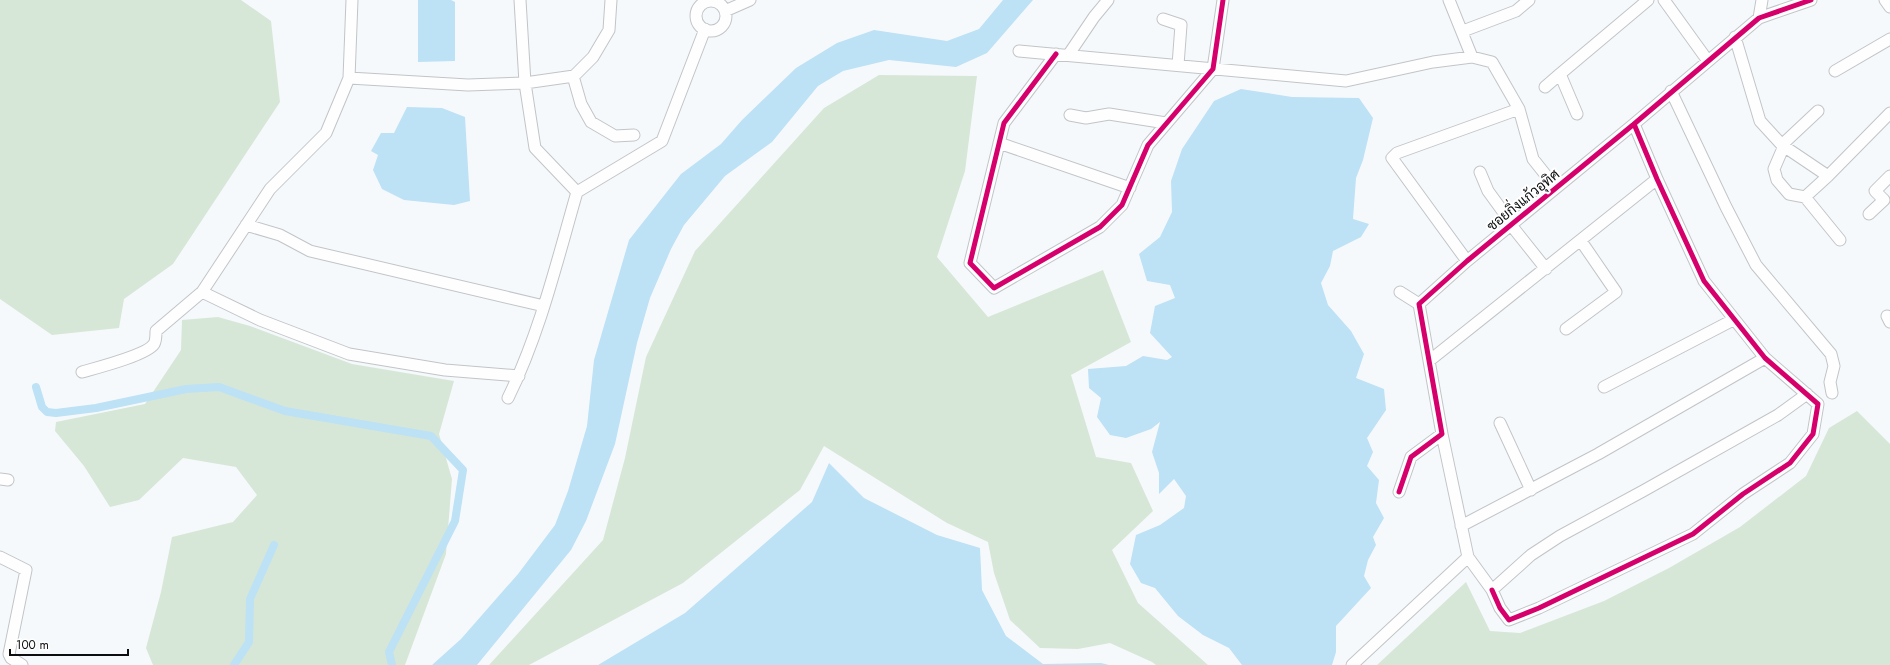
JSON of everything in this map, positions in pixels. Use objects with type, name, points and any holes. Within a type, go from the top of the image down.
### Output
[{"type":"street","points":[[82,372],[130,357],[148,349],[154,343],[156,331],[202,292],[270,189],[326,133],[349,78],[352,0]]},
{"type":"street","points":[[520,0],[525,83],[535,148],[577,192]]},
{"type":"street","points":[[349,78],[468,85],[525,83],[573,76],[593,57],[609,30],[611,0]]},
{"type":"street","points":[[725,11],[750,0]]},
{"type":"street","points":[[1069,54],[1094,16],[1108,0]]},
{"type":"street","points":[[1056,54],[1004,123],[970,263],[994,288],[1100,227],[1122,205],[1148,145],[1213,69],[1223,0]]},
{"type":"street","points":[[1449,0],[1472,57]]},
{"type":"street","points":[[1462,31],[1516,11],[1529,0]]},
{"type":"street","points":[[1545,87],[1648,0]]},
{"type":"street","points":[[1664,0],[1708,61]]},
{"type":"street","points":[[1759,18],[1762,0]]},
{"type":"street","name":"ซอยกิ่งแก้วอุทิศ","points":[[1419,304],[1467,262],[1759,18],[1811,0]]},
{"type":"street","points":[[1885,0],[1890,7]]},
{"type":"street","points":[[715,1],[725,11],[725,21],[718,28],[709,30],[705,29],[698,23],[696,18],[698,2],[715,1]]},
{"type":"street","points":[[1163,19],[1181,25],[1178,65]]},
{"type":"street","points":[[508,398],[519,376],[544,306],[577,192],[662,141],[705,29]]},
{"type":"street","points":[[1735,37],[1760,121],[1784,146],[1828,176]]},
{"type":"street","points":[[1835,71],[1890,39]]},
{"type":"street","points":[[1019,51],[1069,54],[1346,81],[1433,62],[1472,57],[1492,62],[1519,109],[1533,159],[1556,188]]},
{"type":"street","points":[[1560,74],[1577,114]]},
{"type":"street","points":[[573,76],[580,104],[591,122],[615,136],[634,135]]},
{"type":"street","points":[[1671,91],[1726,207],[1756,265],[1831,354],[1834,366],[1830,382],[1832,393]]},
{"type":"street","points":[[1467,262],[1392,158],[1397,153],[1519,109]]},
{"type":"street","points":[[1818,110],[1786,141],[1774,169],[1777,180],[1789,194],[1805,196],[1840,240]]},
{"type":"street","points":[[1805,196],[1828,176],[1890,113]]},
{"type":"street","points":[[1070,115],[1086,118],[1109,114],[1166,123]]},
{"type":"street","points":[[1400,292],[1419,304],[1442,434],[1468,557],[1492,590],[1500,608],[1509,620],[1539,608],[1693,534],[1743,494],[1790,463],[1813,434],[1818,404],[1765,358],[1733,320],[1704,281],[1657,179],[1634,124]]},
{"type":"street","points":[[999,143],[1130,188]]},
{"type":"street","points":[[1480,172],[1488,190],[1512,225],[1546,269]]},
{"type":"street","points":[[1869,214],[1884,200],[1875,191],[1890,176]]},
{"type":"street","points":[[1429,361],[1657,179]]},
{"type":"street","points":[[246,226],[280,235],[310,251],[544,306]]},
{"type":"street","points":[[1566,330],[1616,292],[1581,241]]},
{"type":"street","points":[[202,292],[260,320],[349,354],[445,370],[519,376]]},
{"type":"street","points":[[1604,387],[1733,320]]},
{"type":"street","points":[[1461,526],[1598,454],[1765,358]]},
{"type":"street","points":[[1492,590],[1531,555],[1560,536],[1778,415],[1807,394]]},
{"type":"street","points":[[1500,423],[1531,490]]},
{"type":"street","points":[[1399,492],[1411,458],[1442,434]]},
{"type":"street","points":[[0,557],[26,570],[9,654],[13,660],[22,665]]},
{"type":"street","points":[[1352,665],[1468,557]]},
{"type":"green space","points":[[0,0],[241,0],[271,21],[280,102],[173,264],[124,299],[119,328],[52,335],[0,299]]},
{"type":"green space","points":[[879,75],[977,76],[965,171],[937,257],[988,317],[1103,270],[1131,342],[1071,375],[1096,457],[1131,463],[1153,511],[1112,550],[1138,603],[1208,665],[1156,665],[1110,643],[1078,649],[1040,648],[1010,620],[994,573],[988,542],[947,523],[824,446],[800,490],[683,583],[529,665],[489,665],[603,540],[625,458],[646,357],[695,251],[824,108]]},
{"type":"green space","points":[[218,317],[250,326],[352,364],[454,381],[439,434],[452,479],[446,554],[405,665],[153,665],[146,648],[161,592],[172,537],[233,522],[257,495],[236,467],[183,458],[139,500],[110,507],[84,466],[55,431],[56,422],[145,404],[181,350],[182,320]]},
{"type":"green space","points":[[1857,411],[1890,444],[1890,665],[1377,665],[1466,582],[1490,631],[1520,633],[1604,601],[1669,568],[1740,527],[1806,476],[1829,428]]},
{"type":"water","points":[[418,0],[451,0],[455,2],[455,61],[418,62]]},
{"type":"water","points":[[1003,0],[1033,0],[987,53],[956,67],[889,60],[843,71],[818,86],[772,142],[725,176],[684,225],[671,249],[650,298],[637,343],[615,444],[586,521],[571,550],[477,665],[432,665],[461,639],[518,574],[555,525],[568,491],[587,426],[594,360],[629,240],[681,174],[721,144],[742,120],[796,68],[837,43],[874,30],[947,41],[979,29]]},
{"type":"water","points":[[1241,89],[1292,97],[1359,98],[1373,118],[1363,160],[1356,178],[1353,219],[1369,224],[1361,237],[1333,251],[1330,266],[1321,283],[1328,305],[1351,331],[1364,354],[1356,378],[1384,389],[1386,410],[1367,438],[1373,452],[1367,466],[1379,480],[1376,503],[1384,518],[1373,537],[1376,545],[1368,560],[1364,576],[1371,588],[1336,626],[1336,652],[1332,665],[1242,665],[1229,648],[1203,635],[1178,616],[1155,588],[1141,583],[1130,564],[1136,535],[1160,525],[1184,508],[1186,496],[1174,479],[1159,494],[1159,473],[1152,452],[1160,422],[1151,429],[1126,438],[1110,435],[1097,417],[1101,398],[1089,388],[1088,369],[1126,366],[1143,356],[1167,360],[1172,357],[1150,333],[1155,306],[1175,298],[1170,285],[1147,281],[1139,254],[1160,237],[1172,212],[1171,181],[1182,149],[1214,101]]},
{"type":"water","points":[[407,107],[442,108],[465,117],[470,201],[454,205],[404,200],[382,189],[373,170],[378,155],[371,151],[381,133],[394,133]]},
{"type":"water","points":[[829,463],[864,498],[937,535],[980,548],[982,590],[1006,636],[1043,664],[1101,663],[1109,665],[598,665],[685,613],[812,502]]},
{"type":"waterway","points":[[36,387],[42,407],[47,412],[56,413],[96,408],[186,389],[219,387],[285,411],[431,436],[463,470],[455,521],[389,652],[392,665]]},
{"type":"waterway","points":[[234,665],[249,642],[250,599],[274,545]]},
{"type":"cycle path","points":[[1056,54],[1004,123],[970,263],[994,288],[1100,227],[1122,205],[1148,145],[1213,69],[1223,0]]},
{"type":"cycle path","points":[[1399,492],[1411,457],[1442,434],[1419,304],[1467,261],[1634,124],[1759,18],[1811,0]]},
{"type":"cycle path","points":[[1492,590],[1500,608],[1509,620],[1539,608],[1693,534],[1743,494],[1790,463],[1813,434],[1818,404],[1765,358],[1704,281],[1657,179],[1634,124]]}]
